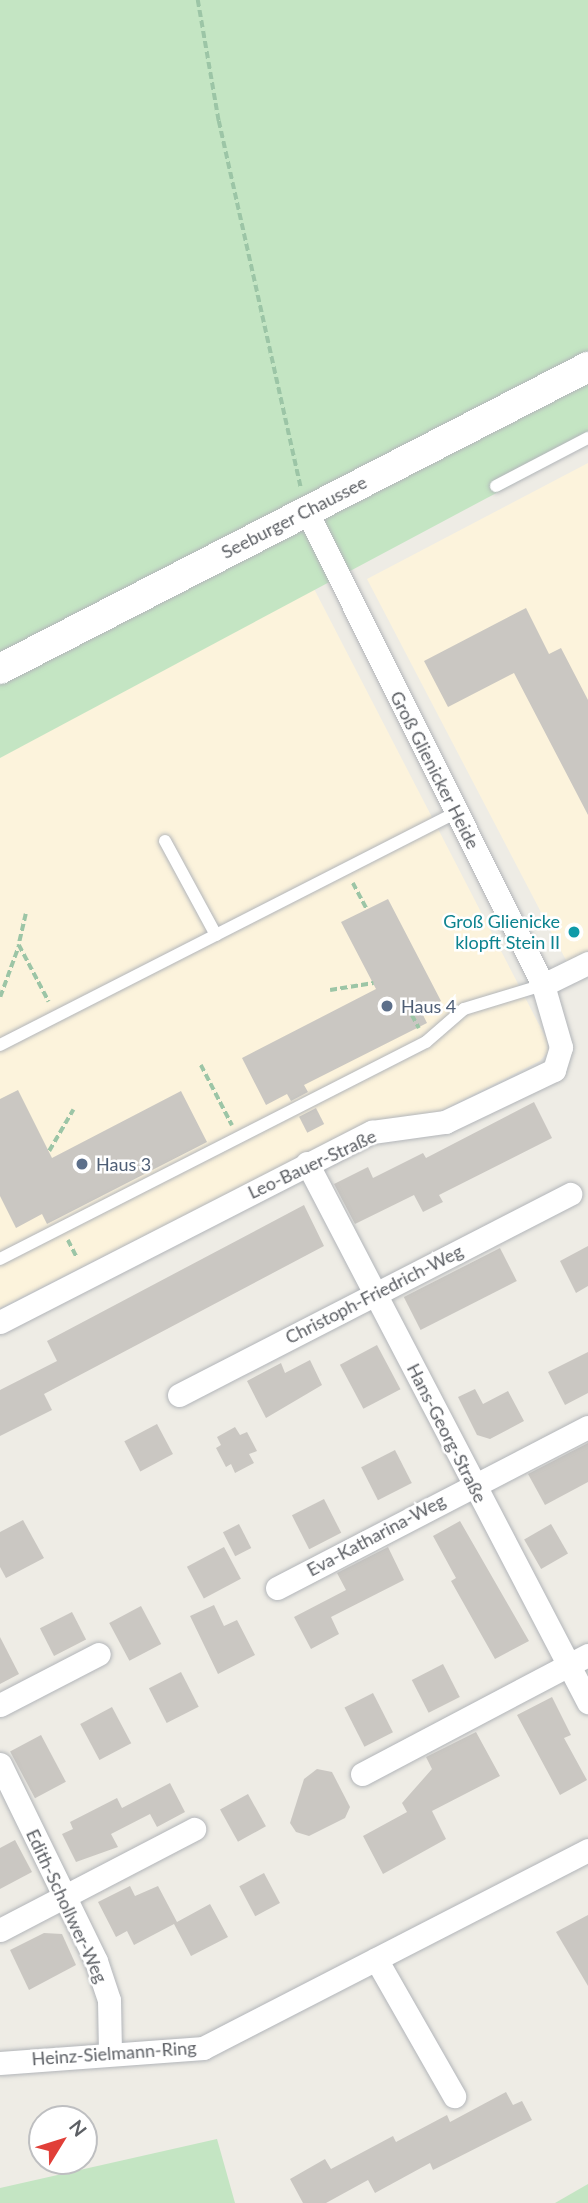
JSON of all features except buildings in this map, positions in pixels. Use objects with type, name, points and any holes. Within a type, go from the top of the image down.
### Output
[{"type":"street","name":"Seeburger Chaussee","points":[[0,669],[588,367]]},
{"type":"street","name":"Groß Glienicker Heide","points":[[306,510],[543,985]]},
{"type":"street","points":[[543,985],[588,963]]},
{"type":"street","name":"Leo-Bauer-Straße","points":[[0,1322],[372,1132],[445,1122],[554,1070],[561,1047],[543,985]]},
{"type":"street","name":"Hans-Georg-Straße","points":[[307,1163],[474,1484],[578,1660],[588,1702]]},
{"type":"street","name":"Christoph-Friedrich-Weg","points":[[179,1395],[570,1194]]},
{"type":"street","name":"Eva-Katharina-Weg","points":[[277,1588],[588,1427]]},
{"type":"street","points":[[0,1705],[99,1654]]},
{"type":"street","points":[[362,1774],[578,1660]]},
{"type":"street","name":"Edith-Schollwer-Weg","points":[[0,1764],[65,1894],[109,2000],[110,2053]]},
{"type":"street","points":[[0,1930],[194,1829]]},
{"type":"street","name":"Heinz-Sielmann-Ring","points":[[0,2063],[203,2048],[588,1850]]},
{"type":"street","points":[[376,1959],[454,2096]]},
{"type":"lane","points":[[496,486],[588,438]]},
{"type":"lane","points":[[0,1045],[457,812]]},
{"type":"lane","points":[[165,841],[216,935]]},
{"type":"lane","points":[[0,1259],[440,1034],[449,1020],[464,1009],[543,985]]},
{"type":"path","points":[[198,0],[219,121],[306,510]]},
{"type":"path","points":[[346,869],[367,909]]},
{"type":"path","points":[[0,997],[19,945],[26,914]]},
{"type":"path","points":[[19,945],[57,1016]]},
{"type":"path","points":[[330,990],[373,983]]},
{"type":"path","points":[[201,1065],[239,1138]]},
{"type":"path","points":[[49,1151],[73,1110]]},
{"type":"path","points":[[62,1229],[87,1277]]},
{"type":"shaded area","points":[[588,463],[588,952],[567,962],[367,579]]},
{"type":"shaded area","points":[[310,581],[547,1040],[548,1052],[540,1061],[431,1116],[357,1129],[0,1308],[0,756]]},
{"type":"green space","points":[[0,0],[588,0],[588,444],[0,758]]},
{"type":"green space","points":[[217,2139],[235,2203],[0,2203],[0,2188],[58,2175],[98,2175],[98,2166]]},
{"type":"green space","points":[[588,2184],[588,2203],[555,2203]]},
{"type":"place","name":"Groß Glienicke klopft Stein II","points":[[574,932]]},
{"type":"place","name":"Haus 4","points":[[387,1006]]},
{"type":"place","name":"Haus 3","points":[[82,1164]]}]
